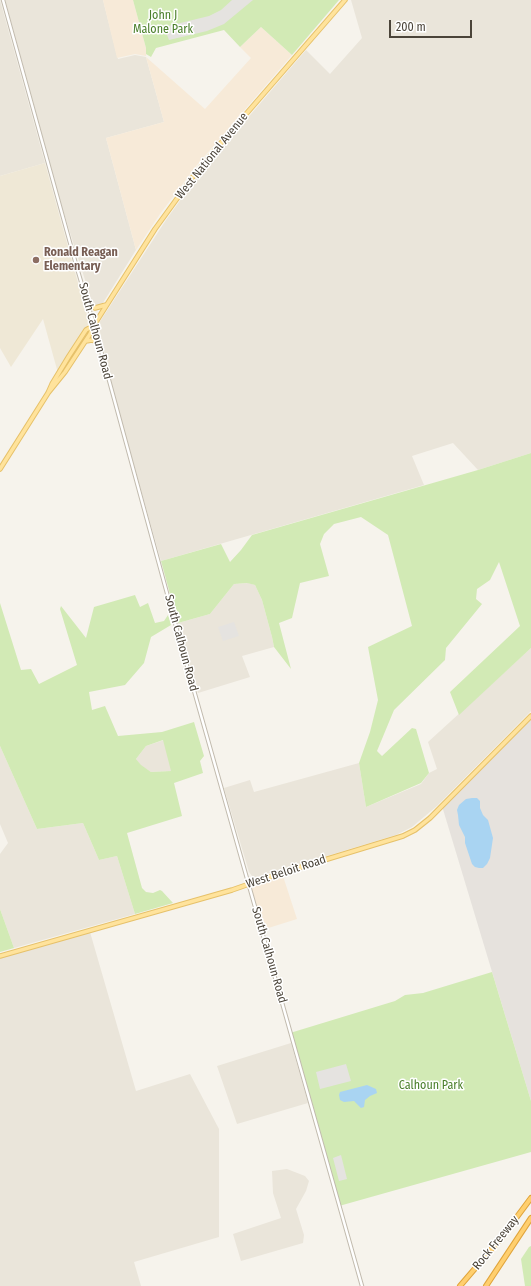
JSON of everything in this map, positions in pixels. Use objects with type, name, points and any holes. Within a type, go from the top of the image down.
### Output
[{"type":"highway","name":"Rock Freeway","points":[[460,1286],[502,1237],[531,1198]]},
{"type":"highway","name":"Rock Freeway","points":[[486,1286],[531,1218]]},
{"type":"main road","name":"West National Avenue","points":[[48,393],[90,334],[106,305],[163,218],[198,171],[345,0]]},
{"type":"main road","points":[[88,303],[96,308],[106,305]]},
{"type":"main road","name":"West National Avenue","points":[[0,469],[86,330],[94,325]]},
{"type":"main road","points":[[83,343],[90,339],[98,342]]},
{"type":"main road","name":"West Beloit Road","points":[[0,956],[249,884],[408,834],[437,811],[531,716]]},
{"type":"street","name":"South Calhoun Road","points":[[3,0],[180,640],[362,1286]]},
{"type":"shaded area","points":[[0,0],[45,163],[0,176]]},
{"type":"shaded area","points":[[5,0],[103,0],[118,59],[135,55],[146,57],[164,122],[106,138],[136,250],[101,306],[93,305],[61,204]]},
{"type":"shaded area","points":[[103,0],[133,0],[146,48],[146,56],[135,54],[117,58]]},
{"type":"shaded area","points":[[232,0],[253,0],[224,24],[207,31],[169,40],[164,27],[209,16],[221,10]]},
{"type":"shaded area","points":[[351,0],[531,0],[531,453],[478,470],[453,443],[412,456],[424,485],[161,561],[111,384],[99,323],[166,220],[197,177],[306,50],[330,74],[362,38]]},
{"type":"shaded area","points":[[261,27],[292,55],[197,165],[160,214],[136,250],[106,138],[164,122],[146,57],[205,109],[251,58],[240,47]]},
{"type":"shaded area","name":"Ronald Reagan Elementary","points":[[45,163],[89,323],[58,373],[43,319],[11,367],[0,348],[0,176]]},
{"type":"shaded area","points":[[248,583],[255,585],[262,600],[274,647],[242,656],[250,677],[198,693],[178,623],[210,614],[234,584]]},
{"type":"shaded area","points":[[234,622],[239,636],[223,641],[218,627]]},
{"type":"shaded area","points":[[531,648],[531,711],[437,806],[412,827],[396,835],[254,878],[252,876],[249,872],[224,788],[250,780],[254,792],[359,763],[366,807],[421,784],[429,773],[437,769],[428,742]]},
{"type":"shaded area","points":[[531,716],[531,1101],[442,806]]},
{"type":"shaded area","points":[[164,740],[172,771],[151,772],[141,766],[136,759],[146,746]]},
{"type":"shaded area","points":[[0,746],[37,829],[83,823],[99,860],[117,856],[135,914],[14,948],[0,909],[0,854],[8,843],[0,824]]},
{"type":"shaded area","points":[[282,873],[297,919],[262,930],[249,884]]},
{"type":"shaded area","points":[[90,932],[136,1091],[190,1074],[219,1129],[219,1237],[134,1262],[141,1286],[0,1286],[0,957]]},
{"type":"shaded area","points":[[291,1043],[308,1103],[237,1124],[217,1066]]},
{"type":"shaded area","points":[[346,1064],[351,1081],[320,1089],[316,1072]]},
{"type":"shaded area","points":[[341,1155],[347,1179],[339,1181],[333,1158]]},
{"type":"shaded area","points":[[287,1169],[305,1176],[309,1181],[306,1191],[296,1209],[304,1235],[303,1243],[241,1261],[233,1234],[281,1218],[273,1193],[272,1171]]},
{"type":"green space","name":"John J Malone Park","points":[[133,0],[339,0],[292,55],[261,27],[240,47],[224,30],[156,48],[151,57],[146,54],[146,48]]},
{"type":"green space","points":[[531,453],[531,648],[459,715],[450,692],[520,626],[499,562],[490,580],[477,589],[476,599],[482,604],[446,648],[445,660],[394,710],[377,751],[382,756],[412,728],[416,729],[429,773],[421,783],[366,807],[359,763],[370,732],[378,700],[368,647],[412,626],[388,535],[361,517],[334,524],[324,534],[320,544],[329,576],[300,583],[292,618],[279,623],[291,669],[274,647],[262,600],[255,585],[247,583],[234,584],[210,614],[178,623],[161,561],[221,544],[230,562],[252,535],[478,470]]},
{"type":"green space","points":[[135,595],[140,607],[148,603],[155,623],[164,621],[168,615],[171,625],[151,637],[144,663],[125,685],[89,692],[92,710],[105,706],[118,736],[162,732],[194,722],[204,756],[200,761],[203,773],[174,783],[182,816],[127,833],[142,888],[146,892],[153,893],[160,890],[173,903],[135,914],[117,856],[99,860],[83,823],[37,829],[0,746],[0,603],[21,670],[31,669],[39,684],[77,665],[60,609],[61,606],[86,638],[94,607]],"holes":[[[163,740],[171,771],[151,772],[141,765],[136,759],[146,746]]]},
{"type":"green space","points":[[0,909],[14,948],[0,952]]},
{"type":"green space","name":"Calhoun Park","points":[[492,972],[531,1101],[531,1152],[339,1206],[290,1033],[395,1001],[405,995],[423,993]]},
{"type":"green space","points":[[531,1246],[531,1286],[525,1286],[521,1259]]},
{"type":"water","points":[[477,798],[480,801],[480,808],[483,815],[488,820],[493,838],[490,858],[483,868],[475,867],[472,864],[465,843],[465,837],[459,825],[457,810],[459,805],[466,799]]},
{"type":"water","points":[[367,1085],[376,1089],[377,1093],[365,1100],[364,1107],[361,1108],[354,1101],[344,1102],[340,1100],[340,1092]]},
{"type":"place","name":"Ronald Reagan Elementary","points":[[36,260]]}]
